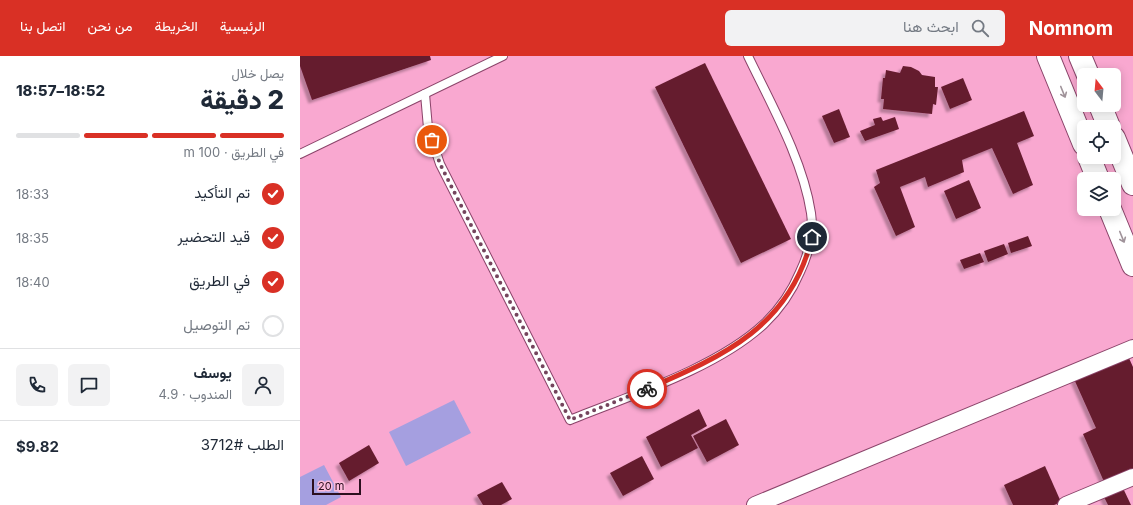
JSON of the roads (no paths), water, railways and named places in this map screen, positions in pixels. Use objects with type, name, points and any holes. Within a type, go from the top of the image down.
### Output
[{"type":"highway","points":[[1048,56],[1077,127]]},
{"type":"highway","points":[[1080,56],[1085,68]]},
{"type":"highway","points":[[1121,155],[1133,184]]},
{"type":"highway","points":[[1113,216],[1133,265]]},
{"type":"street","points":[[755,505],[1133,348]]},
{"type":"street","points":[[1066,505],[1133,476]]},
{"type":"lane","points":[[300,154],[503,56]]},
{"type":"lane","points":[[425,94],[428,128],[440,164],[570,420],[694,369],[734,346],[764,324],[781,306],[794,285],[807,257],[812,237],[811,214],[803,180],[787,138],[748,56]]}]
